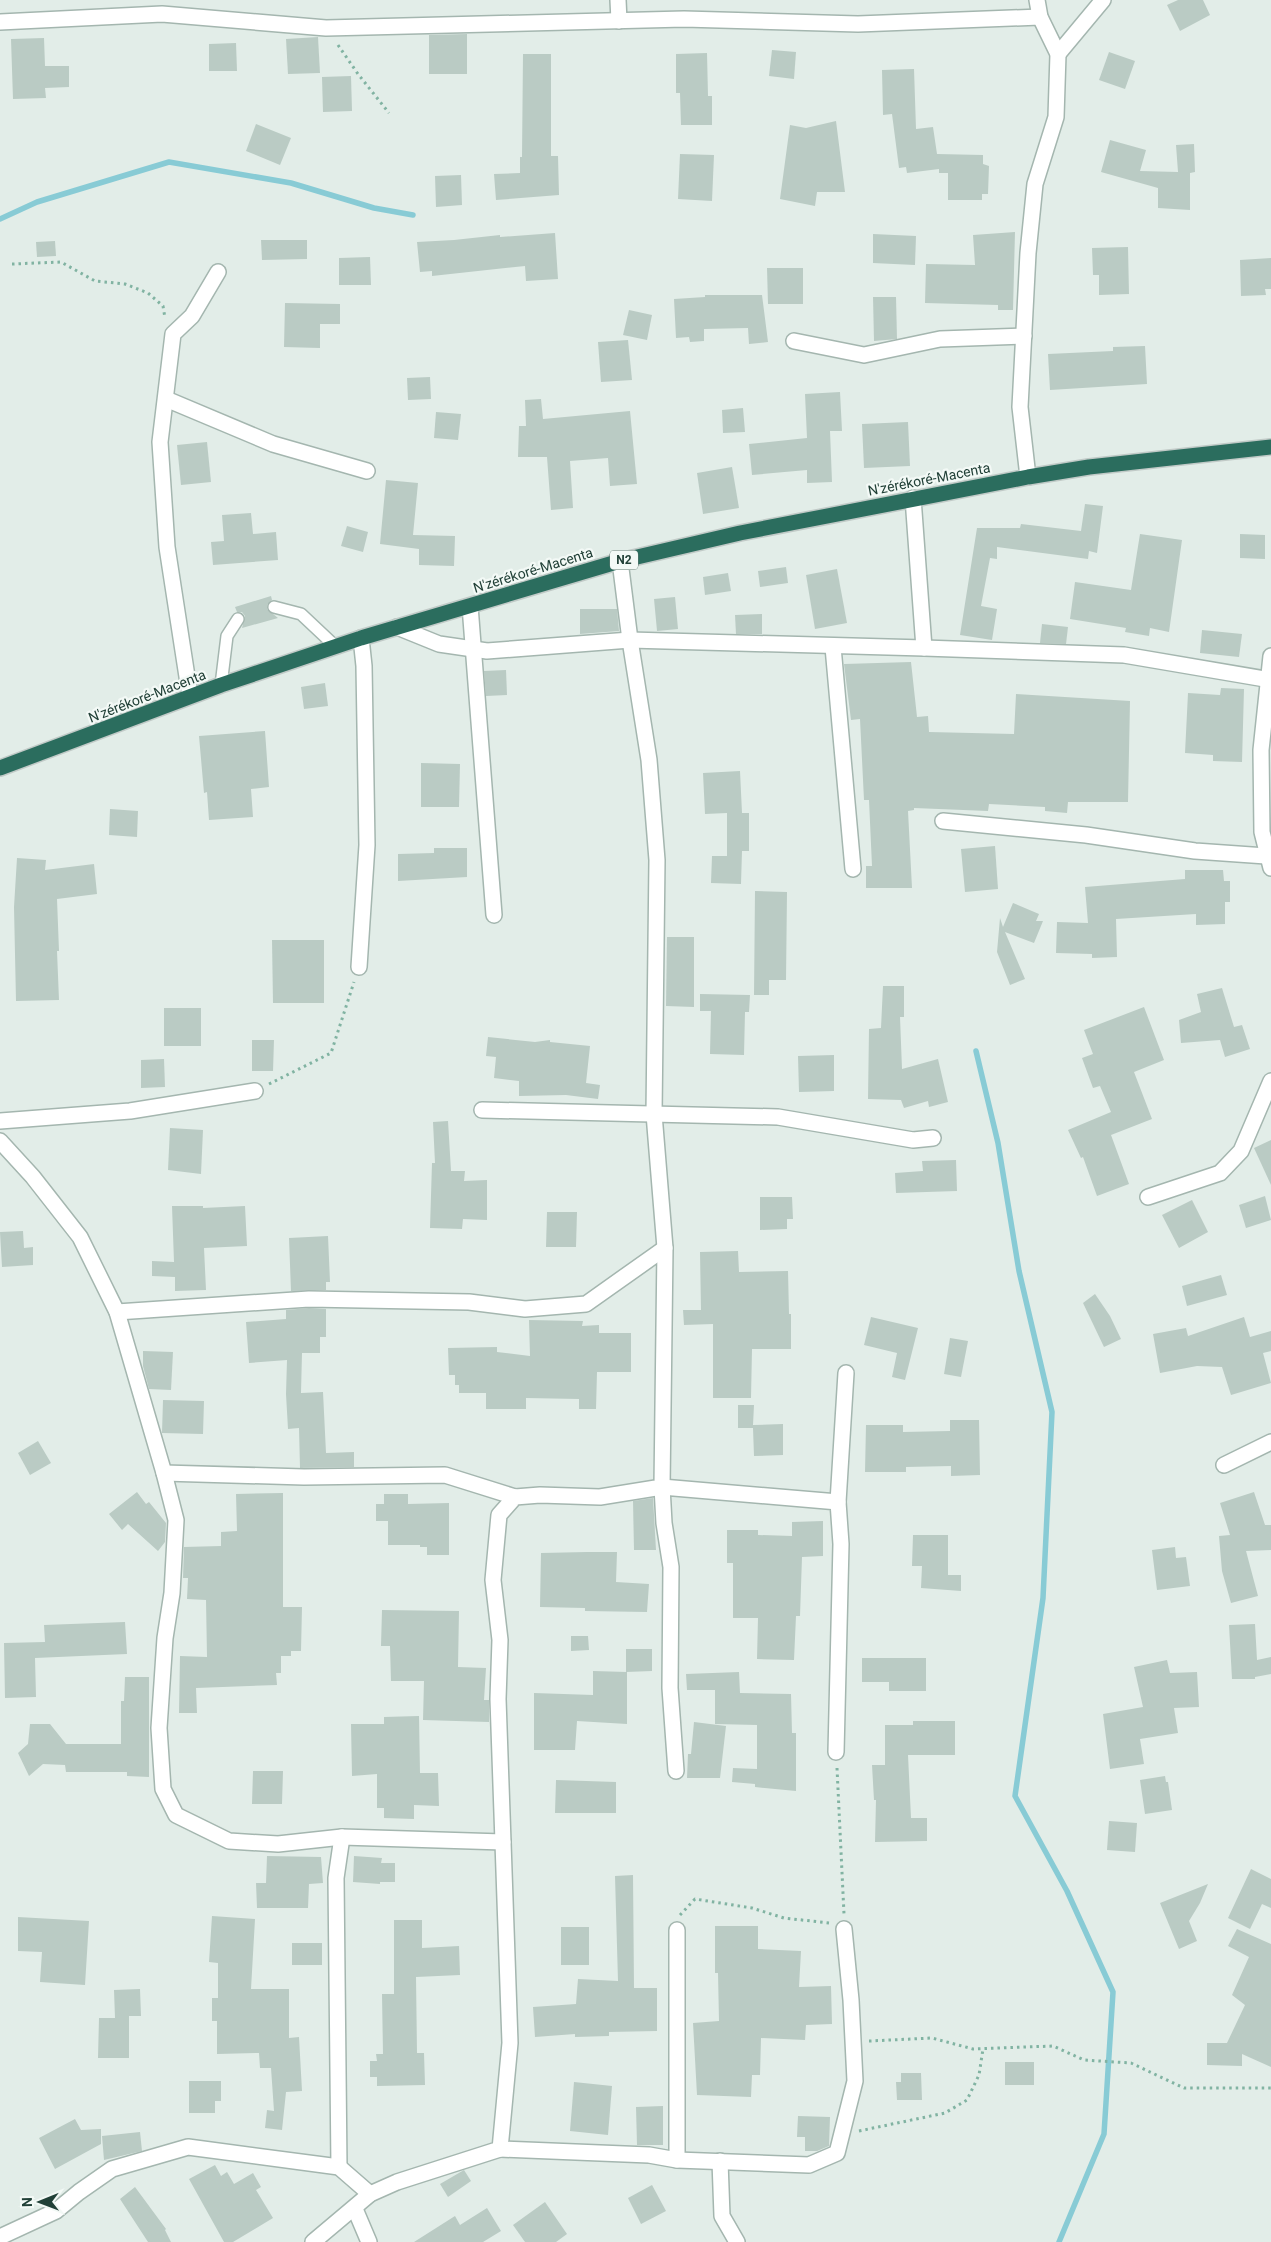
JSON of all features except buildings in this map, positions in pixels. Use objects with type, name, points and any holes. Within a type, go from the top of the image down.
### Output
[{"type":"highway","name":"N'zérékoré-Macenta","points":[[0,768],[190,696],[335,646],[620,561],[740,533],[1028,477],[1089,467],[1271,447]]},
{"type":"street","points":[[618,0],[619,21]]},
{"type":"street","points":[[1028,477],[1020,407],[1028,253],[1035,184],[1056,117],[1058,54],[1040,17],[1037,0]]},
{"type":"street","points":[[1058,54],[1103,0]]},
{"type":"street","points":[[0,22],[162,14],[326,28],[684,19],[858,24],[1040,17]]},
{"type":"street","points":[[190,696],[167,547],[160,442],[174,334],[192,316],[218,272]]},
{"type":"street","points":[[794,341],[864,355],[940,338],[1024,336]]},
{"type":"street","points":[[166,399],[273,444],[367,471]]},
{"type":"street","points":[[913,498],[924,648]]},
{"type":"street","points":[[620,561],[649,760],[657,860],[654,1114],[665,1248],[662,1487],[664,1523],[671,1567],[670,1688],[676,1771]]},
{"type":"street","points":[[470,606],[494,915]]},
{"type":"street","points":[[397,627],[439,644],[487,651],[630,640],[1124,655],[1269,680]]},
{"type":"street","points":[[359,967],[367,845],[364,666],[361,638]]},
{"type":"street","points":[[833,647],[853,869]]},
{"type":"street","points":[[943,822],[1086,836],[1269,862],[1262,832],[1261,750],[1271,656]]},
{"type":"street","points":[[1148,1196],[1220,1173],[1240,1151],[1271,1081]]},
{"type":"street","points":[[0,1120],[130,1111],[255,1091]]},
{"type":"street","points":[[482,1110],[778,1117],[913,1140],[933,1138]]},
{"type":"street","points":[[0,1141],[33,1177],[80,1237],[117,1312],[164,1473],[176,1520],[172,1592],[165,1638],[159,1728],[163,1789],[176,1815],[229,1841],[278,1844],[342,1837],[503,1842]]},
{"type":"street","points":[[117,1312],[309,1299],[469,1302],[525,1309],[586,1304],[665,1248]]},
{"type":"street","points":[[836,1752],[841,1544],[838,1502],[846,1373]]},
{"type":"street","points":[[1224,1465],[1271,1442]]},
{"type":"street","points":[[164,1473],[304,1477],[445,1475],[515,1496],[600,1497],[662,1487],[838,1502]]},
{"type":"street","points":[[500,2148],[510,2043],[498,1699],[500,1640],[493,1580],[499,1516],[515,1496]]},
{"type":"street","points":[[339,2167],[336,1878],[342,1837]]},
{"type":"street","points":[[313,2242],[370,2194],[396,2182],[500,2148],[649,2155],[677,2160],[809,2165],[838,2153],[855,2081],[851,2000],[844,1929]]},
{"type":"street","points":[[677,1930],[677,2160]]},
{"type":"street","points":[[0,2237],[56,2211],[112,2169],[188,2147],[339,2167],[370,2194]]},
{"type":"street","points":[[720,2161],[722,2216],[738,2242]]},
{"type":"street","points":[[354,2209],[369,2242]]},
{"type":"lane","points":[[274,607],[301,614],[335,646]]},
{"type":"lane","points":[[221,685],[227,636],[238,619]]},
{"type":"path","points":[[326,28],[358,74],[389,113]]},
{"type":"path","points":[[12,264],[61,262],[95,281],[125,284],[148,293],[163,306],[165,319],[174,334]]},
{"type":"path","points":[[255,1091],[331,1053],[359,967]]},
{"type":"path","points":[[677,1930],[678,1917],[695,1899],[752,1908],[784,1918],[830,1923],[844,1929],[836,1752]]},
{"type":"path","points":[[853,2042],[932,2038],[973,2049],[1053,2046],[1084,2060],[1131,2063],[1184,2088],[1271,2088]]},
{"type":"path","points":[[842,2134],[946,2113],[967,2100],[979,2075],[983,2049]]},
{"type":"waterway","points":[[0,219],[37,202],[169,162],[291,183],[374,208],[413,215]]},
{"type":"waterway","points":[[976,1051],[998,1143],[1019,1271],[1052,1412],[1043,1598],[1015,1796],[1067,1891],[1113,1992],[1104,2134],[1059,2242]]}]
